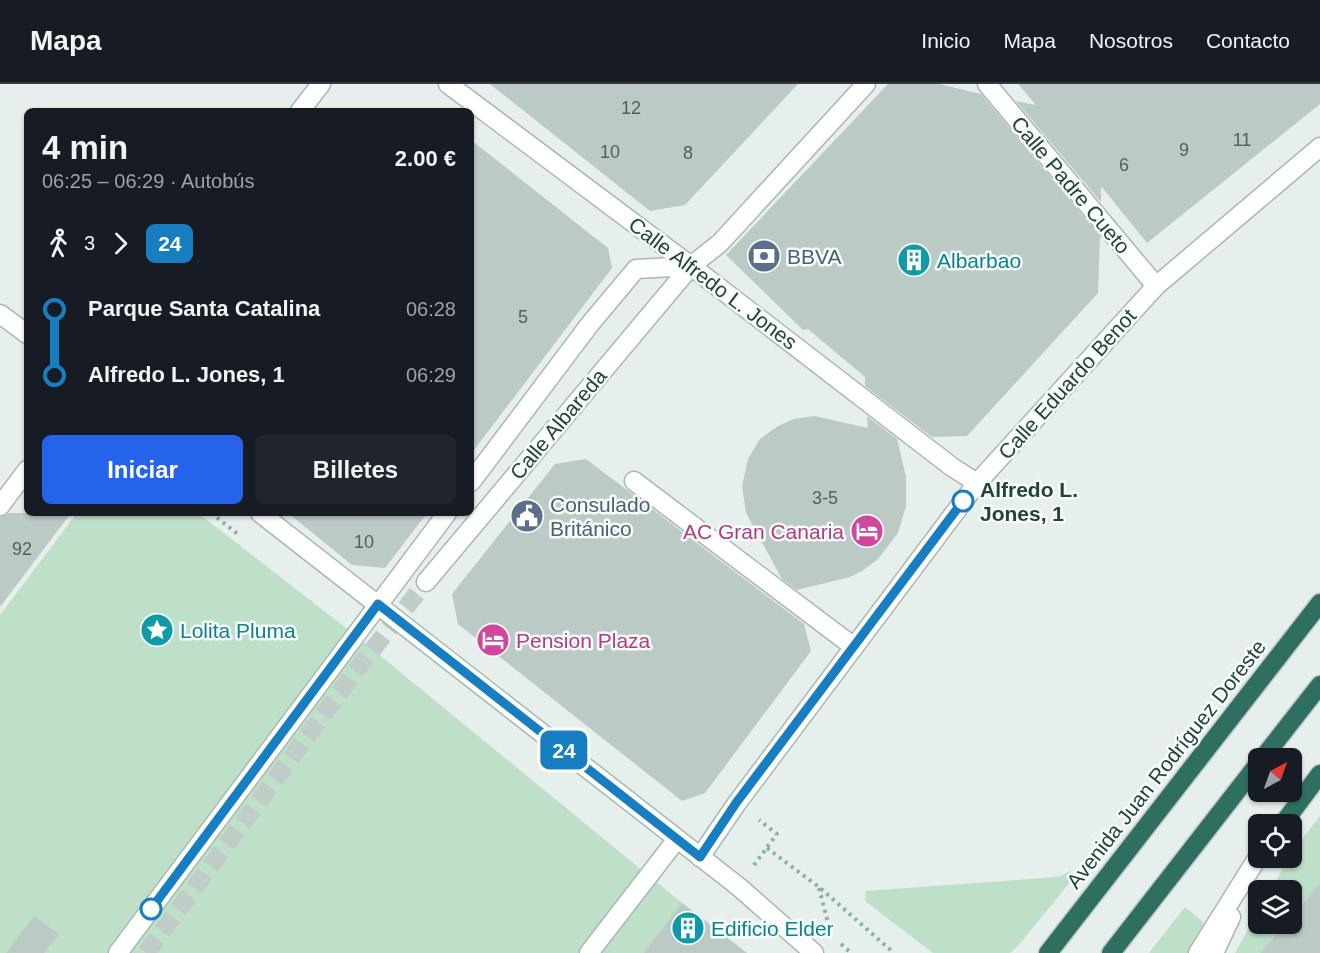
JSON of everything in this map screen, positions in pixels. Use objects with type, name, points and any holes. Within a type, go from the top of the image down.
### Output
[{"type":"highway","name":"Avenida Juan Rodríguez Doreste","points":[[1048,953],[1320,603]]},
{"type":"highway","points":[[1271,748],[1320,685]]},
{"type":"highway","points":[[1290,814],[1320,774]]},
{"type":"highway","points":[[1111,953],[1248,777]]},
{"type":"street","points":[[302,108],[321,84]]},
{"type":"street","name":"Calle Alfredo L. Jones","points":[[448,84],[691,266],[952,467],[977,483]]},
{"type":"street","name":"Calle Albareda","points":[[426,582],[691,266],[720,243],[866,84]]},
{"type":"street","name":"Calle Padre Cueto","points":[[987,84],[1156,286]]},
{"type":"street","name":"Calle Eduardo Benot","points":[[700,857],[736,803],[977,483],[1156,286],[1320,147]]},
{"type":"street","name":"Calle Albareda","points":[[474,478],[590,324],[636,268],[691,266]]},
{"type":"street","points":[[0,314],[24,332]]},
{"type":"street","points":[[0,506],[24,474]]},
{"type":"street","points":[[634,481],[854,647]]},
{"type":"street","points":[[264,516],[739,887],[814,953]]},
{"type":"street","points":[[118,953],[445,516]]},
{"type":"street","points":[[589,953],[677,839]]},
{"type":"street","points":[[1197,953],[1252,868]]},
{"type":"street","points":[[1214,953],[1254,868]]},
{"type":"path","points":[[736,803],[777,834],[739,887]]},
{"type":"path","points":[[767,848],[819,887],[894,953]]},
{"type":"path","points":[[819,887],[831,937]]},
{"type":"path","points":[[838,942],[851,953]]},
{"type":"green space","points":[[75,516],[202,516],[355,635],[682,903],[747,953],[0,953],[0,615]]},
{"type":"green space","points":[[1320,816],[1320,883],[1302,904],[1302,880],[1276,880],[1283,868],[1302,868],[1302,839]]},
{"type":"green space","points":[[1070,871],[1075,876],[1010,953],[933,953],[865,901],[866,891],[1044,878],[1060,876]]},
{"type":"green space","points":[[1185,907],[1204,923],[1189,953],[1149,953]]},
{"type":"green space","points":[[1248,929],[1248,934],[1276,934],[1260,953],[1235,953]]},
{"type":"building","points":[[490,84],[798,84],[685,205],[650,211]]},
{"type":"building","name":"Albarbao","points":[[888,84],[939,84],[981,94],[1100,236],[1098,293],[967,436],[932,437],[865,386],[865,377],[808,329],[803,330],[726,255]]},
{"type":"building","points":[[1018,84],[1320,84],[1320,104],[1147,243],[1101,186],[1101,202],[1016,101],[1036,105]]},
{"type":"building","points":[[474,142],[608,248],[612,268],[474,450]]},
{"type":"building","points":[[814,416],[868,428],[867,416],[897,439],[906,477],[906,506],[898,533],[878,559],[850,577],[797,590],[782,579],[746,513],[742,486],[748,459],[760,439],[778,426],[794,419]]},
{"type":"building","points":[[586,459],[804,624],[811,651],[705,793],[682,801],[458,624],[452,594],[555,464]]},
{"type":"building","points":[[9,513],[24,513],[24,516],[69,516],[0,607],[0,517]]},
{"type":"building","points":[[292,516],[425,516],[385,568],[352,565]]},
{"type":"building","points":[[1320,883],[1320,953],[1260,953],[1276,934],[1302,934],[1302,904]]},
{"type":"building","name":"Edificio Elder","points":[[682,903],[747,953],[644,953]]},
{"type":"building","points":[[34,916],[59,934],[44,953],[6,953]]},
{"type":"tunnel","points":[[146,953],[355,672],[426,582]]},
{"type":"bus line","name":"24","points":[[151,909],[378,604],[700,857],[736,803],[963,501]]},
{"type":"place","name":"BBVA","points":[[764,256]]},
{"type":"place","name":"Albarbao","points":[[914,260]]},
{"type":"place","name":"Alfredo L. Jones, 1","points":[[963,501]]},
{"type":"place","name":"Consulado Británico","points":[[527,516]]},
{"type":"place","name":"AC Gran Canaria","points":[[867,531]]},
{"type":"place","name":"Lolita Pluma","points":[[157,630]]},
{"type":"place","name":"Pension Plaza","points":[[493,640]]},
{"type":"place","name":"Edificio Elder","points":[[688,928]]}]
